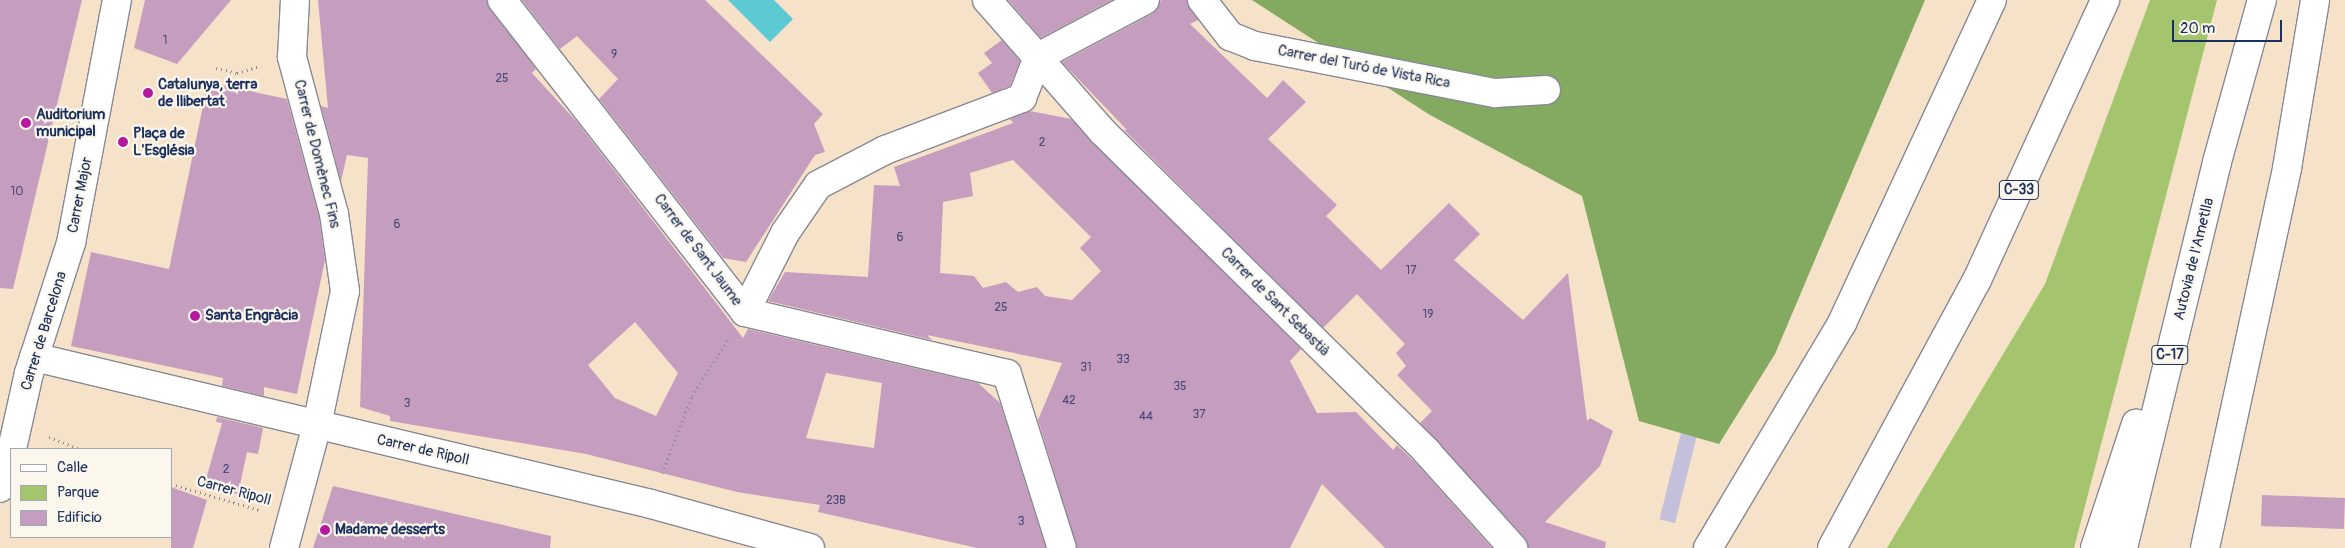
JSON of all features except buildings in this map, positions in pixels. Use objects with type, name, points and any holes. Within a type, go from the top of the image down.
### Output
[{"type":"main road","name":"Carrer Major","points":[[71,243],[117,0]]},
{"type":"main road","name":"Carrer de Domènec Fins","points":[[284,548],[317,425],[344,291],[334,214],[292,57],[295,0]]},
{"type":"main road","name":"Carrer de Sant Jaume","points":[[502,0],[745,312],[1007,374],[1062,548]]},
{"type":"main road","name":"Carrer de Sant Sebastià","points":[[987,0],[1102,131],[1427,452],[1513,548]]},
{"type":"main road","points":[[745,312],[785,233],[818,185],[885,150],[1022,98],[1038,57],[1145,0]]},
{"type":"main road","name":"Carrer del Turó de Vista Rica","points":[[1202,0],[1230,36],[1255,46],[1495,93],[1546,90]]},
{"type":"main road","points":[[1708,548],[1842,324],[1992,0]]},
{"type":"main road","name":"C-33","points":[[1832,548],[1977,280],[2105,0]]},
{"type":"main road","name":"Autovia de l'Ametlla","points":[[2123,548],[2217,162],[2262,0]]},
{"type":"main road","points":[[2205,548],[2287,168],[2315,0]]},
{"type":"main road","points":[[2095,548],[2217,162]]},
{"type":"main road","name":"Carrer de Barcelona","points":[[11,448],[34,357],[71,243]]},
{"type":"main road","name":"Carrer de Ripoll","points":[[34,357],[651,504],[810,548]]},
{"type":"main road","name":"Carrer de Barcelona","points":[[0,488],[10,453]]},
{"type":"path","points":[[216,68],[238,73],[292,57]]},
{"type":"path","points":[[651,504],[692,396],[745,312]]},
{"type":"path","name":"Carrer Ripoll","points":[[172,484],[291,518]]},
{"type":"shaded area","points":[[1681,433],[1697,437],[1675,523],[1659,519]]},
{"type":"green space","points":[[1252,0],[1925,0],[1775,354],[1719,444],[1639,421],[1582,196],[1430,115]]},
{"type":"green space","points":[[2150,0],[2217,0],[2074,548],[1887,548],[2045,284]]},
{"type":"water","points":[[728,0],[774,0],[793,19],[770,42]]},
{"type":"place","name":"Catalunya, terra de llibertat","points":[[148,93]]},
{"type":"place","name":"Auditorium municipal","points":[[26,123]]},
{"type":"place","name":"Plaça de L'Església","points":[[123,142]]},
{"type":"place","name":"Santa Engràcia","points":[[195,316]]},
{"type":"place","name":"Madame desserts","points":[[325,530]]}]
